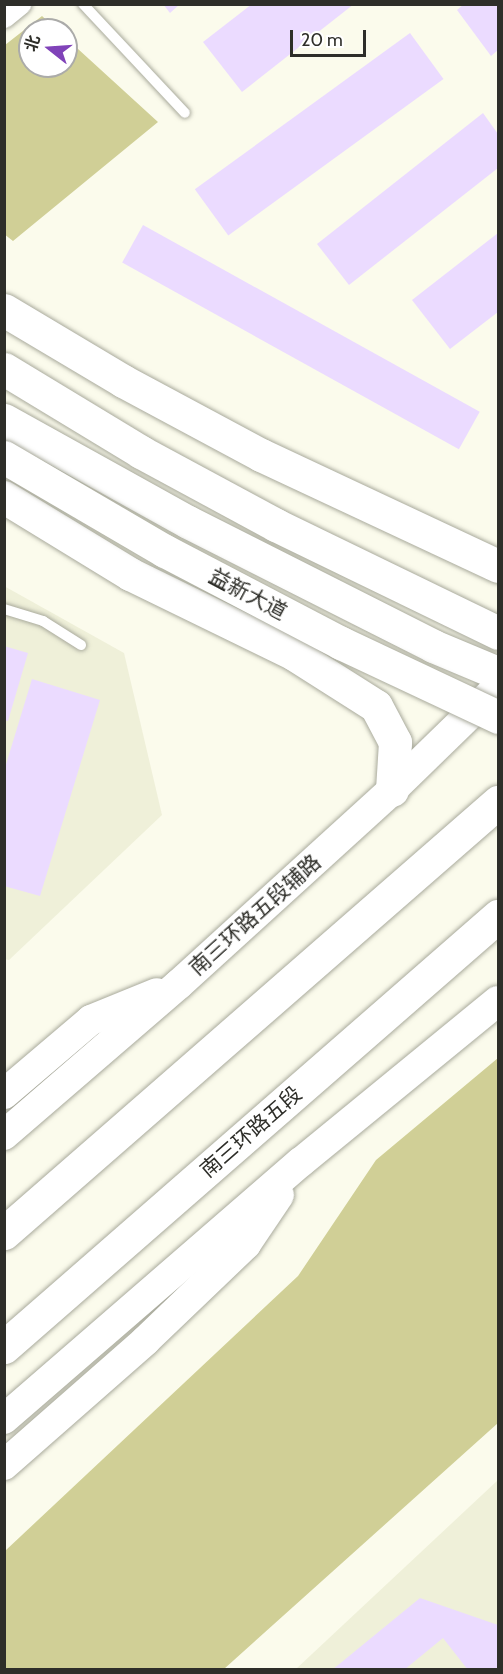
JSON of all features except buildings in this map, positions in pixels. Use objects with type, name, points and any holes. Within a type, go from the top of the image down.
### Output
[{"type":"main road","points":[[4,310],[123,381],[261,455],[498,566]]},
{"type":"main road","points":[[4,369],[141,452],[266,519],[498,633]]},
{"type":"main road","name":"益新大道","points":[[4,420],[188,522],[433,646],[498,673]]},
{"type":"main road","name":"益新大道","points":[[4,457],[186,562],[341,643],[498,717]]},
{"type":"main road","points":[[4,497],[130,574],[294,654],[376,706],[395,742],[392,790]]},
{"type":"main road","name":"南三环路五段辅路","points":[[4,1135],[179,984],[392,790],[498,687]]},
{"type":"main road","points":[[4,1233],[498,802]]},
{"type":"main road","name":"南三环路五段","points":[[4,1347],[498,916]]},
{"type":"main road","points":[[4,1094],[91,1020],[179,984]]},
{"type":"main road","points":[[4,1419],[301,1162],[498,1001]]},
{"type":"main road","points":[[4,1465],[145,1341],[246,1244],[301,1162]]},
{"type":"street","points":[[4,17],[20,4]]},
{"type":"lane","points":[[83,4],[185,113]]},
{"type":"lane","points":[[4,609],[43,621],[81,645]]},
{"type":"shaded area","points":[[18,35],[18,78],[78,78],[78,49],[158,122],[13,241],[4,234],[5,45]]},
{"type":"shaded area","points":[[4,586],[124,653],[162,815],[9,960],[4,959]]},
{"type":"shaded area","points":[[498,1058],[498,1423],[224,1669],[5,1669],[5,1551],[298,1276],[376,1160]]},
{"type":"shaded area","points":[[498,1480],[498,1669],[296,1669]]}]
